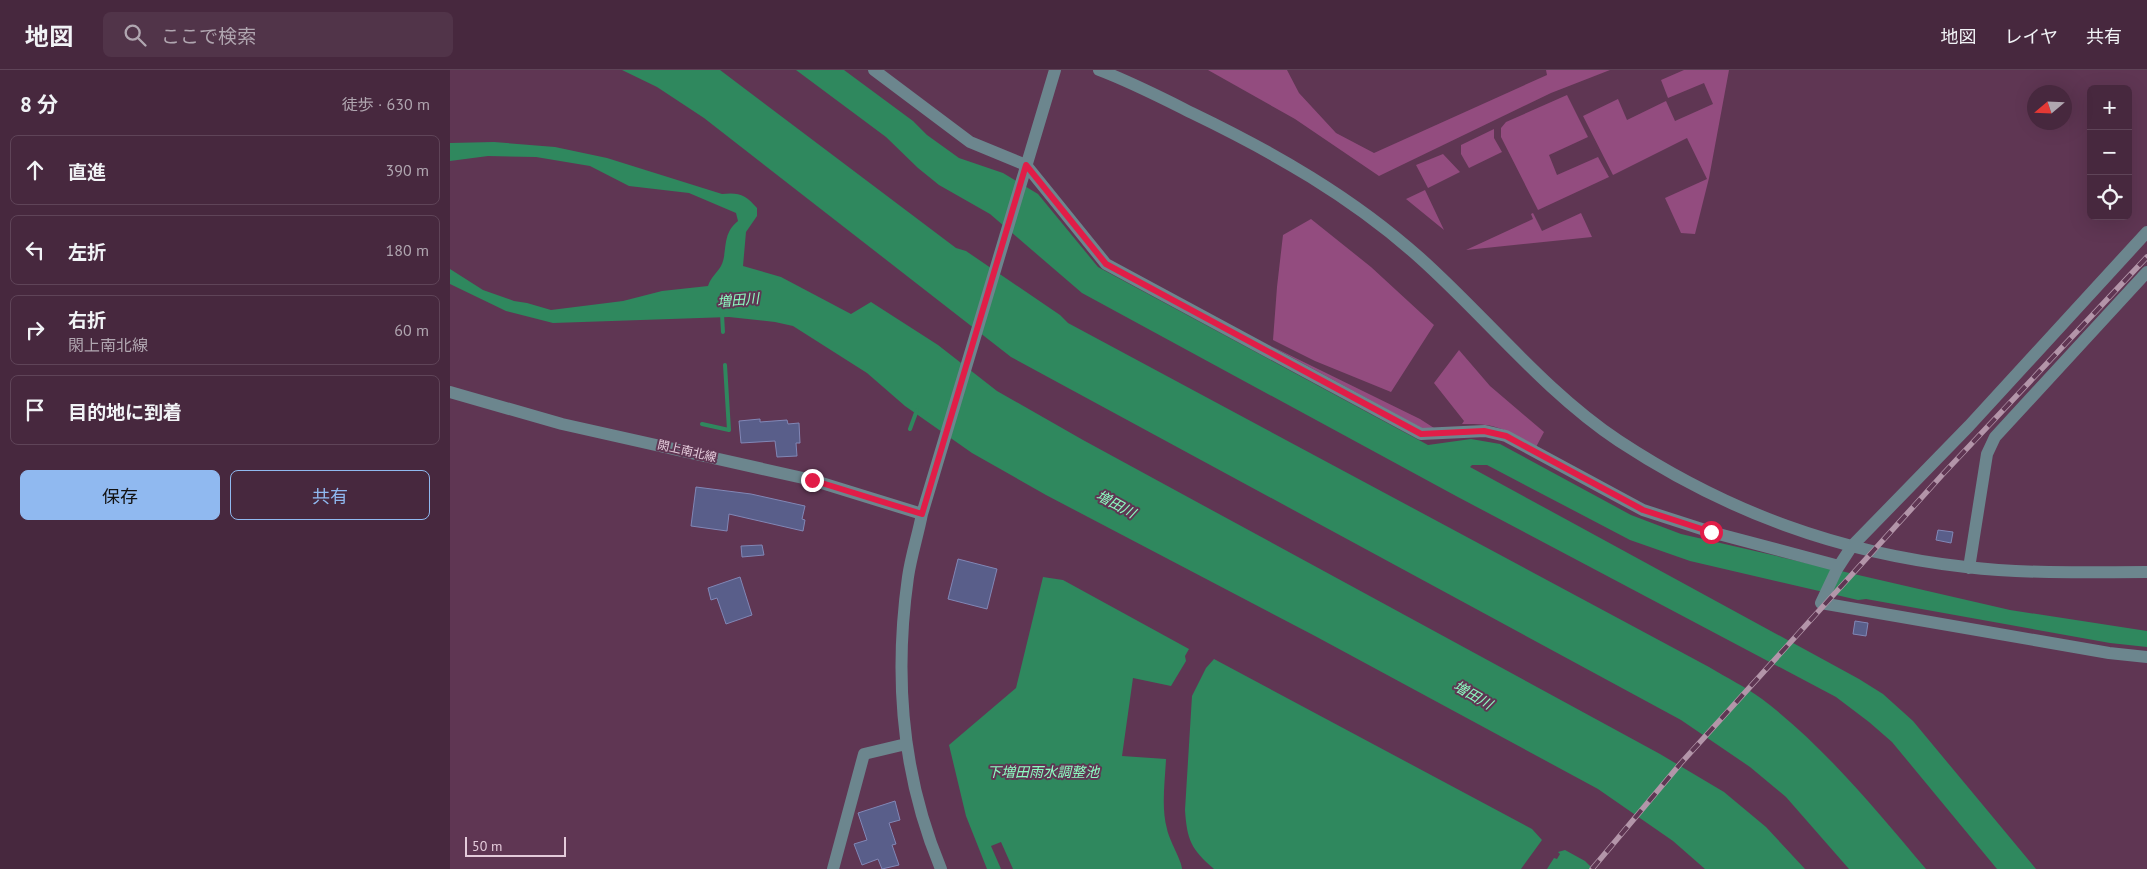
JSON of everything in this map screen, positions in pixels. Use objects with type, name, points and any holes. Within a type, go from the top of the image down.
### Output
[{"type":"street","points":[[874,70],[970,142],[1025,170],[1106,264],[1421,434],[1484,431],[1506,436],[1643,510],[1711,532],[1838,567]]},
{"type":"street","points":[[941,869],[919,806],[906,744],[900,657],[909,574],[922,514],[1055,70]]},
{"type":"street","points":[[1099,70],[1244,138],[1302,171],[1364,213],[1419,257],[1568,401],[1618,440],[1673,474],[1747,512],[1810,535],[1891,556],[1969,568],[2033,571],[2147,572]]},
{"type":"street","points":[[2147,232],[1969,426],[1852,546],[1838,567],[1821,603],[2108,653],[2147,657]]},
{"type":"street","points":[[1969,568],[1987,454],[1995,437],[2147,272]]},
{"type":"street","name":"閖上南北線","points":[[450,392],[562,424],[812,480],[922,514]]},
{"type":"street","points":[[832,869],[864,754],[906,744]]},
{"type":"shaded area","points":[[1208,70],[1287,70],[1299,93],[1336,133],[1374,153],[1547,75],[1546,70],[1610,70],[1551,93],[1379,176],[1295,119]]},
{"type":"shaded area","points":[[1684,70],[1729,70],[1709,178],[1695,234],[1681,233],[1665,198],[1707,179],[1687,138],[1613,175],[1583,116],[1618,99],[1627,120],[1666,101],[1675,121],[1713,104],[1704,83],[1668,98],[1661,80]]},
{"type":"shaded area","points":[[1567,95],[1588,137],[1549,155],[1557,175],[1598,157],[1609,177],[1538,210],[1501,137],[1501,128],[1506,122]]},
{"type":"shaded area","points":[[1494,129],[1494,138],[1502,152],[1469,168],[1461,154],[1461,145]]},
{"type":"shaded area","points":[[1443,154],[1460,172],[1428,188],[1416,165]]},
{"type":"shaded area","points":[[1425,190],[1444,230],[1406,199]]},
{"type":"shaded area","points":[[1533,213],[1542,231],[1581,213],[1592,237],[1466,250],[1533,219],[1531,214]]},
{"type":"shaded area","points":[[1311,219],[1371,267],[1434,325],[1391,392],[1315,361],[1273,340],[1283,235]]},
{"type":"shaded area","points":[[1269,345],[1420,419],[1434,428],[1425,430]]},
{"type":"shaded area","points":[[1459,350],[1490,386],[1544,432],[1536,447],[1517,436],[1493,426],[1462,424],[1464,421],[1434,383]]},
{"type":"water","points":[[622,70],[720,70],[956,248],[966,251],[1060,315],[1068,323],[1750,690],[1807,737],[1828,758],[1926,869],[1849,869],[1786,797],[1750,767],[1681,720],[1011,357],[704,118],[657,87]]},
{"type":"water","points":[[796,70],[844,70],[959,158],[1003,173],[1038,194],[1098,267],[1428,445],[1471,439],[1500,444],[1631,515],[1681,534],[2010,610],[2147,631],[2147,647],[2110,643],[1866,599],[1858,600],[1690,561],[1630,540],[1487,465],[1472,465],[1470,467],[1859,679],[1883,694],[1913,721],[2036,869],[1997,869],[1892,742],[1836,697],[1456,496],[1082,293],[990,214],[939,185],[886,137]]},
{"type":"water","name":"増田川","points":[[494,142],[555,147],[607,158],[722,194],[738,194],[746,197],[757,208],[757,216],[746,232],[743,266],[781,277],[851,314],[871,302],[938,345],[997,391],[1083,440],[1660,754],[1724,792],[1766,827],[1805,869],[1705,869],[1673,841],[1598,789],[1315,636],[1046,495],[972,453],[905,406],[867,373],[793,326],[729,317],[553,323],[506,311],[450,284],[450,269],[483,290],[514,301],[551,310],[623,301],[662,291],[708,286],[723,261],[729,232],[738,221],[736,213],[689,193],[629,186],[590,166],[536,157],[488,156],[450,161],[450,143]]},
{"type":"water","name":"下増田雨水調整池","points":[[1043,577],[1063,580],[1189,649],[1185,656],[1186,661],[1171,686],[1133,678],[1122,756],[1166,759],[1165,821],[1168,834],[1182,869],[1013,869],[1001,842],[991,846],[1001,869],[987,869],[966,816],[949,745],[1016,688]]},
{"type":"water","points":[[1214,659],[1532,829],[1542,840],[1521,869],[1214,869],[1200,856],[1189,837],[1185,810],[1192,696],[1206,668]]},
{"type":"water","points":[[1565,850],[1585,861],[1593,869],[1547,869],[1554,858],[1557,859],[1560,854],[1558,852]]},
{"type":"building","points":[[760,419],[760,422],[787,420],[788,424],[799,423],[800,443],[796,443],[797,456],[777,457],[775,441],[741,443],[739,421]]},
{"type":"building","points":[[696,487],[751,494],[805,506],[802,519],[805,520],[803,531],[729,514],[727,531],[691,526]]},
{"type":"building","points":[[1938,530],[1953,532],[1951,543],[1936,540]]},
{"type":"building","points":[[762,545],[764,555],[742,557],[741,546]]},
{"type":"building","points":[[958,559],[997,569],[987,609],[948,599]]},
{"type":"building","points":[[740,577],[752,615],[726,624],[717,598],[711,600],[708,588]]},
{"type":"building","points":[[1855,621],[1868,623],[1866,636],[1853,634]]},
{"type":"building","points":[[895,801],[900,820],[889,823],[896,844],[892,845],[899,865],[882,869],[878,859],[862,865],[854,844],[867,840],[858,813]]},
{"type":"waterway","name":"増田川","points":[[722,314],[723,332]]},
{"type":"waterway","points":[[702,424],[729,430],[725,365]]},
{"type":"waterway","points":[[910,429],[917,410]]},
{"type":"railway","points":[[1592,869],[1681,763],[1943,474],[2147,257]]},
{"type":"route","points":[[812,480],[922,514],[1026,165],[1106,264],[1292,365],[1421,434],[1484,431],[1506,436],[1643,510],[1711,532]]}]
